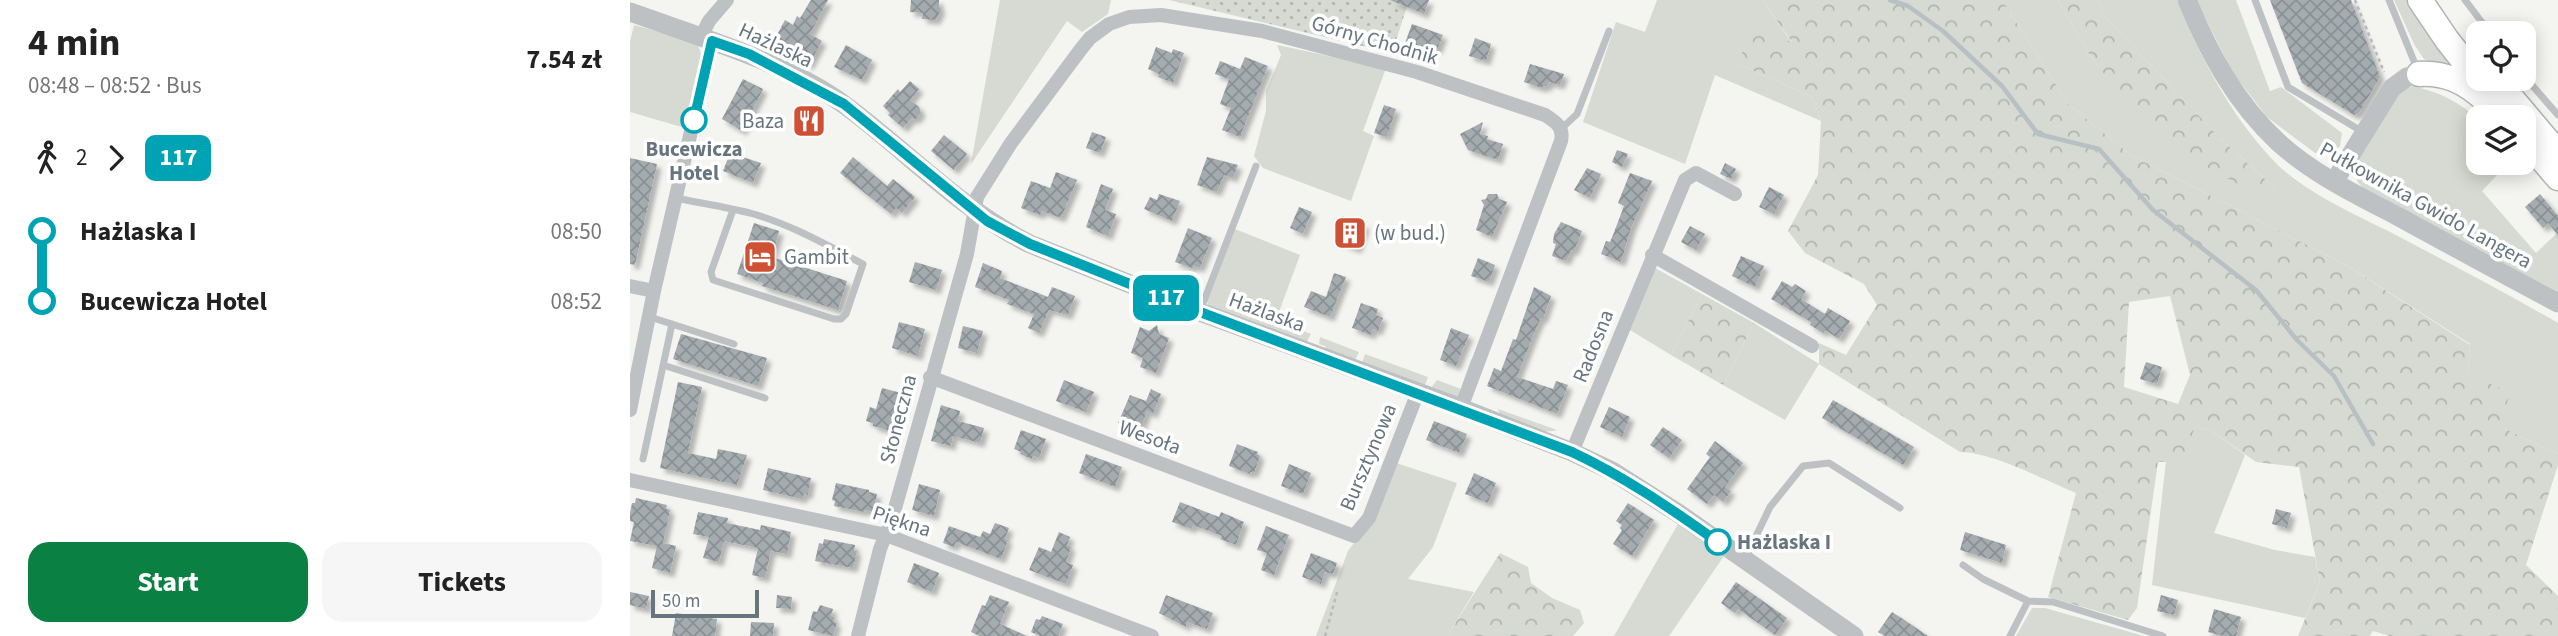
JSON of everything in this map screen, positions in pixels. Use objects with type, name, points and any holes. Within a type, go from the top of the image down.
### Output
[{"type":"highway","points":[[2420,0],[2497,105]]},
{"type":"highway","points":[[2438,0],[2466,40]]},
{"type":"highway","points":[[2419,74],[2437,74],[2460,82],[2492,105]]},
{"type":"highway","points":[[2505,91],[2558,153]]},
{"type":"highway","points":[[2536,151],[2558,177]]},
{"type":"street","points":[[630,410],[676,198],[709,21],[727,0]]},
{"type":"street","name":"Pułkownika Gwido Langera","points":[[2187,0],[2214,60],[2244,104],[2278,142],[2297,158],[2334,183],[2558,303]]},
{"type":"street","name":"Hażlaska","points":[[630,12],[749,54],[844,104],[975,212],[1006,232],[1048,252],[1200,312],[1461,408],[1572,452],[1612,471],[1854,636]]},
{"type":"street","name":"Górny Chodnik","points":[[975,212],[977,197],[1011,143],[1081,49],[1109,24],[1129,17],[1181,17],[1262,31],[1345,52],[1417,72],[1527,109],[1553,120],[1561,129]]},
{"type":"street","points":[[2334,183],[2392,88],[2419,74]]},
{"type":"street","points":[[1461,408],[1560,141],[1561,129]]},
{"type":"street","name":"Radosna","points":[[1572,452],[1685,180],[1696,173],[1735,194]]},
{"type":"street","name":"Słoneczna","points":[[858,636],[967,254],[975,212]]},
{"type":"street","points":[[1652,255],[1812,346]]},
{"type":"street","points":[[630,286],[654,291]]},
{"type":"street","name":"Wesoła","points":[[930,377],[1354,536]]},
{"type":"street","name":"Bursztynowa","points":[[1354,536],[1369,518],[1418,393]]},
{"type":"street","name":"Piękna","points":[[630,480],[886,535],[1152,636]]},
{"type":"lane","points":[[2255,0],[2288,87],[2364,133]]},
{"type":"lane","points":[[2389,0],[2419,74]]},
{"type":"lane","points":[[2465,0],[2481,21]]},
{"type":"lane","points":[[1561,129],[1577,114],[1609,31]]},
{"type":"lane","points":[[2536,89],[2557,112]]},
{"type":"lane","points":[[1200,312],[1256,166]]},
{"type":"lane","points":[[676,198],[733,210],[751,214],[817,239],[863,264],[846,314],[841,320],[713,280],[711,272],[733,210]]},
{"type":"lane","points":[[649,316],[734,344]]},
{"type":"lane","points":[[643,459],[672,324]]},
{"type":"lane","points":[[663,365],[765,398]]},
{"type":"lane","points":[[1744,561],[1770,507],[1803,466],[1829,463],[1900,508]]},
{"type":"lane","points":[[1963,565],[1983,579],[2028,600],[2053,602],[2162,636]]},
{"type":"lane","points":[[2010,636],[2028,600]]},
{"type":"path","points":[[2355,0],[2385,75]]},
{"type":"path","points":[[1325,636],[1338,589]]},
{"type":"green space","points":[[1000,0],[1111,0],[1108,14],[1082,32],[1067,21],[971,164]]},
{"type":"green space","points":[[1169,0],[1409,0],[1392,53]]},
{"type":"green space","points":[[1657,0],[1762,0],[1792,43],[1738,64],[1812,97],[1821,121],[1715,75],[1685,164],[1583,122],[1616,22],[1645,32]]},
{"type":"green space","points":[[1762,0],[2002,0],[2069,105],[2131,155],[2348,266],[2470,345],[2468,372],[2510,394],[2499,426],[2558,454],[2558,465],[2526,565],[2558,596],[2558,636],[2390,636],[2373,631],[2370,636],[2298,636],[2320,582],[2299,467],[2256,462],[2212,431],[2195,427],[2182,462],[2158,462],[2137,608],[2128,620],[2048,597],[2076,493],[2003,462],[1960,452],[1819,364],[1819,343],[1846,355],[1877,305],[1864,284],[1805,253],[1788,231],[1818,175],[1821,121],[1812,97],[1738,64],[1751,30],[1792,42]],"holes":[[[2170,296],[2190,375],[2178,404],[2124,387],[2129,302]]]},
{"type":"green space","points":[[2002,0],[2058,0],[2095,64],[2277,190],[2220,138],[2107,19],[2097,0],[2177,0],[2217,84],[2257,142],[2284,171],[2330,201],[2558,323],[2558,454],[2499,426],[2468,372],[2470,344],[2348,266],[2131,155],[2069,105]]},
{"type":"green space","points":[[2058,0],[2097,0],[2107,19],[2220,138],[2278,191],[2245,188],[2179,152],[2095,64]]},
{"type":"green space","points":[[2196,0],[2236,0],[2270,91],[2281,87],[2342,133],[2340,146],[2331,155],[2315,153],[2267,117],[2233,73]]},
{"type":"green space","points":[[2394,0],[2407,0],[2457,71],[2424,59],[2414,44]]},
{"type":"green space","points":[[634,25],[697,42],[702,57],[685,128],[630,112],[630,42]]},
{"type":"green space","points":[[1277,45],[1386,68],[1363,131],[1374,136],[1351,201],[1263,168],[1254,156],[1266,111],[1266,91],[1281,55]]},
{"type":"green space","points":[[2412,86],[2448,98],[2466,110],[2466,175],[2497,175],[2482,191],[2536,253],[2558,232],[2558,296],[2366,192],[2357,181],[2358,160],[2400,92]]},
{"type":"green space","points":[[1235,229],[1300,255],[1276,320],[1311,334],[1306,343],[1209,306],[1207,302]]},
{"type":"green space","points":[[1655,268],[1702,294],[1671,355],[1630,330]]},
{"type":"green space","points":[[1702,294],[1754,323],[1723,385],[1671,355]]},
{"type":"green space","points":[[1754,323],[1819,364],[1785,420],[1723,385]]},
{"type":"green space","points":[[1320,337],[1359,352],[1355,360],[1328,352],[1325,346],[1319,344]]},
{"type":"green space","points":[[1365,354],[1428,377],[1425,385],[1362,363]]},
{"type":"green space","points":[[1471,359],[1475,361],[1460,400],[1431,388],[1437,380],[1461,389]]},
{"type":"green space","points":[[1498,409],[1557,430],[1542,431],[1528,427],[1500,415]]},
{"type":"green space","points":[[2195,427],[2212,431],[2245,455],[2214,533],[2275,550],[2315,557],[2320,582],[2305,618],[2152,585],[2166,461],[2182,461]]},
{"type":"green space","points":[[1396,463],[1457,483],[1433,547],[1408,579],[1474,592],[1447,636],[1316,636],[1348,551],[1357,539]]},
{"type":"green space","points":[[1678,524],[1724,556],[1669,636],[1614,636]]},
{"type":"green space","points":[[1500,553],[1528,567],[1531,583],[1552,598],[1580,610],[1584,623],[1573,636],[1447,636]]},
{"type":"green space","points":[[2032,608],[2045,608],[2144,636],[2016,636]]},
{"type":"building","points":[[811,0],[828,0],[810,34],[822,41],[809,65],[772,44],[785,20],[793,25]]},
{"type":"building","points":[[911,0],[939,0],[941,9],[936,20],[922,19],[923,13],[910,12]]},
{"type":"building","points":[[1390,0],[1429,0],[1424,14]]},
{"type":"building","points":[[2270,0],[2351,0],[2380,77],[2359,113],[2354,115],[2302,83]]},
{"type":"building","points":[[1412,24],[1443,35],[1437,50],[1405,43]]},
{"type":"building","points":[[1475,38],[1491,44],[1486,61],[1469,56]]},
{"type":"building","points":[[846,45],[872,60],[862,80],[834,67]]},
{"type":"building","points":[[1156,47],[1172,53],[1173,49],[1184,53],[1173,83],[1148,69]]},
{"type":"building","points":[[1245,57],[1268,66],[1240,137],[1222,130],[1231,108],[1220,104],[1229,79],[1215,74],[1220,61],[1240,69]]},
{"type":"building","points":[[1530,64],[1564,74],[1560,85],[1549,82],[1547,87],[1542,88],[1524,82]]},
{"type":"building","points":[[743,79],[763,89],[742,131],[722,119]]},
{"type":"building","points":[[910,81],[919,89],[910,100],[919,107],[921,113],[903,128],[888,115],[890,113],[883,106],[898,89],[900,92]]},
{"type":"building","points":[[1384,105],[1396,109],[1387,137],[1374,133]]},
{"type":"building","points":[[1483,122],[1480,134],[1503,144],[1498,160],[1468,150],[1460,134]]},
{"type":"building","points":[[1092,132],[1106,137],[1100,153],[1086,148]]},
{"type":"building","points":[[944,135],[967,154],[954,170],[931,151]]},
{"type":"building","points":[[1617,150],[1628,154],[1622,167],[1612,162]]},
{"type":"building","points":[[730,153],[761,163],[753,183],[723,171]]},
{"type":"building","points":[[853,157],[887,186],[893,179],[915,197],[902,213],[896,208],[891,214],[840,173]]},
{"type":"building","points":[[1207,157],[1238,165],[1233,178],[1224,175],[1217,192],[1197,185]]},
{"type":"building","points":[[630,158],[657,164],[635,265],[630,264]]},
{"type":"building","points":[[1725,163],[1736,169],[1731,179],[1720,174]]},
{"type":"building","points":[[1587,168],[1601,174],[1590,198],[1574,190]]},
{"type":"building","points":[[1056,172],[1077,180],[1061,218],[1042,211],[1040,215],[1021,208],[1031,181],[1050,188]]},
{"type":"building","points":[[1630,173],[1652,181],[1631,228],[1621,262],[1601,254],[1606,241],[1610,242],[1624,206],[1618,203]]},
{"type":"building","points":[[1101,184],[1113,189],[1105,210],[1116,214],[1108,236],[1086,227]]},
{"type":"building","points":[[1769,187],[1784,195],[1774,214],[1759,207]]},
{"type":"building","points":[[1159,194],[1180,201],[1172,221],[1144,209],[1150,197],[1157,200]]},
{"type":"building","points":[[1488,194],[1497,194],[1499,199],[1507,202],[1492,237],[1476,230],[1484,205],[1481,200],[1486,199]]},
{"type":"building","points":[[2540,194],[2558,216],[2558,235],[2548,223],[2543,228],[2525,207]]},
{"type":"building","points":[[1299,207],[1312,212],[1303,234],[1290,228]]},
{"type":"building","name":"(w bud.)","points":[[1342,216],[1365,225],[1357,249],[1334,240]]},
{"type":"building","points":[[1561,222],[1582,231],[1574,251],[1571,250],[1566,261],[1552,256],[1556,244],[1553,243],[1554,234]]},
{"type":"building","points":[[754,223],[779,231],[772,257],[847,281],[838,310],[762,286],[763,283],[737,274]]},
{"type":"building","points":[[1690,226],[1705,234],[1696,250],[1681,242]]},
{"type":"building","points":[[1188,228],[1212,238],[1200,268],[1175,262]]},
{"type":"building","points":[[1741,256],[1764,266],[1755,287],[1732,276]]},
{"type":"building","points":[[1478,258],[1495,265],[1489,282],[1471,276]]},
{"type":"building","points":[[915,262],[942,270],[936,290],[909,282]]},
{"type":"building","points":[[983,263],[1002,271],[1000,278],[1048,297],[1052,287],[1075,296],[1068,315],[1049,310],[1039,333],[1028,328],[1034,314],[1007,304],[1009,300],[975,287]]},
{"type":"building","points":[[1334,273],[1346,277],[1330,317],[1304,307],[1311,291],[1326,297]]},
{"type":"building","points":[[1782,281],[1792,287],[1795,284],[1806,291],[1801,299],[1825,314],[1828,308],[1850,321],[1839,339],[1825,330],[1823,333],[1810,325],[1811,322],[1771,299]]},
{"type":"building","points":[[1534,287],[1551,296],[1517,377],[1553,389],[1556,381],[1568,385],[1557,414],[1487,386],[1494,368],[1501,371],[1513,339],[1516,340]]},
{"type":"building","points":[[1361,303],[1378,309],[1376,315],[1383,318],[1378,331],[1373,329],[1371,335],[1352,328]]},
{"type":"building","points":[[899,322],[925,329],[918,356],[892,348]]},
{"type":"building","points":[[1157,325],[1159,334],[1169,338],[1156,373],[1140,367],[1143,358],[1131,353],[1140,327],[1149,331]]},
{"type":"building","points":[[963,326],[983,331],[977,353],[958,348]]},
{"type":"building","points":[[1451,328],[1469,335],[1456,366],[1440,360]]},
{"type":"building","points":[[681,334],[767,358],[758,386],[673,359]]},
{"type":"building","points":[[2146,362],[2162,367],[2157,384],[2140,379]]},
{"type":"building","points":[[1064,380],[1094,392],[1086,412],[1056,401]]},
{"type":"building","points":[[678,382],[702,387],[688,453],[716,459],[718,449],[747,455],[737,485],[660,468]]},
{"type":"building","points":[[882,388],[905,394],[895,432],[873,426],[873,423],[866,421],[870,407],[876,409]]},
{"type":"building","points":[[1151,389],[1161,394],[1153,414],[1147,411],[1142,425],[1137,423],[1134,430],[1118,423],[1130,395],[1146,401]]},
{"type":"building","points":[[1833,400],[1914,447],[1903,465],[1822,418]]},
{"type":"building","points":[[941,405],[960,411],[958,421],[984,428],[980,443],[953,436],[951,446],[931,441]]},
{"type":"building","points":[[1609,407],[1630,417],[1622,437],[1600,427]]},
{"type":"building","points":[[1434,421],[1467,434],[1459,453],[1426,440]]},
{"type":"building","points":[[1663,427],[1682,440],[1669,458],[1650,445]]},
{"type":"building","points":[[1021,430],[1046,439],[1039,458],[1033,456],[1032,459],[1014,449]]},
{"type":"building","points":[[1715,441],[1743,463],[1725,487],[1731,491],[1723,502],[1714,495],[1707,504],[1687,489],[1710,457],[1706,454]]},
{"type":"building","points":[[1237,444],[1258,452],[1260,456],[1254,473],[1229,466]]},
{"type":"building","points":[[1086,454],[1122,467],[1115,487],[1079,473]]},
{"type":"building","points":[[1289,464],[1311,473],[1303,494],[1281,486]]},
{"type":"building","points":[[768,468],[811,478],[808,495],[804,494],[802,499],[763,490]]},
{"type":"building","points":[[1474,473],[1496,483],[1488,503],[1465,494]]},
{"type":"building","points":[[836,483],[877,494],[873,512],[834,506],[835,501],[832,500]]},
{"type":"building","points":[[919,484],[940,490],[934,516],[912,510]]},
{"type":"building","points":[[636,498],[667,505],[666,509],[670,510],[663,543],[676,546],[670,573],[652,568],[657,546],[630,541],[634,522],[630,521],[630,513]]},
{"type":"building","points":[[1180,502],[1219,517],[1221,512],[1244,522],[1236,545],[1220,539],[1222,536],[1193,525],[1192,529],[1172,522]]},
{"type":"building","points":[[1628,503],[1654,520],[1632,556],[1613,544],[1622,530],[1622,525],[1616,521]]},
{"type":"building","points":[[2276,509],[2291,513],[2287,528],[2272,524]]},
{"type":"building","points":[[698,512],[728,518],[727,523],[760,530],[761,525],[791,532],[787,554],[771,551],[765,578],[752,575],[758,548],[724,541],[719,562],[703,558],[709,537],[693,534]]},
{"type":"building","points":[[995,523],[1009,528],[1001,559],[956,542],[954,547],[943,543],[949,526],[980,537],[983,531],[990,534]]},
{"type":"building","points":[[1266,526],[1289,535],[1274,575],[1261,570],[1267,553],[1257,550]]},
{"type":"building","points":[[1059,532],[1070,537],[1067,545],[1071,547],[1066,562],[1073,565],[1066,584],[1029,570],[1039,547],[1051,552]]},
{"type":"building","points":[[1965,532],[2006,545],[2002,563],[1960,550]]},
{"type":"building","points":[[824,539],[855,545],[854,551],[857,551],[853,568],[815,561],[819,543],[823,544]]},
{"type":"building","points":[[1311,553],[1337,563],[1333,574],[1325,572],[1321,584],[1302,577]]},
{"type":"building","points":[[914,563],[939,573],[932,592],[907,582]]},
{"type":"building","points":[[1736,582],[1787,618],[1775,635],[1738,609],[1735,613],[1721,603]]},
{"type":"building","points":[[630,592],[649,596],[646,609],[630,605]]},
{"type":"building","points":[[777,595],[792,597],[791,609],[776,608]]},
{"type":"building","points":[[990,595],[1009,602],[1000,624],[1027,636],[980,636],[971,632],[982,605],[985,606]]},
{"type":"building","points":[[1166,595],[1213,613],[1207,629],[1187,622],[1186,627],[1159,613]]},
{"type":"building","points":[[2161,595],[2178,600],[2174,615],[2157,611]]},
{"type":"building","points":[[820,605],[833,609],[831,616],[835,617],[833,622],[837,623],[833,636],[808,630],[813,611],[817,612]]},
{"type":"building","points":[[2214,609],[2241,617],[2236,636],[2208,632]]},
{"type":"building","points":[[1892,612],[1928,636],[1885,636],[1878,632]]},
{"type":"building","points":[[676,613],[717,619],[715,636],[672,636]]},
{"type":"building","points":[[1042,616],[1063,624],[1058,636],[1040,636],[1031,632],[1036,619],[1040,620]]},
{"type":"building","points":[[751,622],[774,623],[773,636],[750,636]]},
{"type":"waterway","points":[[1890,0],[1908,6],[1943,31],[2002,86],[2038,134],[2099,149],[2153,210],[2256,290],[2297,340],[2334,376],[2373,444]]},
{"type":"bus line","name":"117","points":[[694,120],[712,41],[749,54],[844,104],[975,212],[1006,232],[1057,256],[1200,312],[1572,452],[1642,489],[1718,542]]},
{"type":"place","name":"Bucewicza Hotel","points":[[694,120]]},
{"type":"place","name":"Baza","points":[[809,121]]},
{"type":"place","name":"(w bud.)","points":[[1350,233]]},
{"type":"place","name":"Gambit","points":[[760,257]]},
{"type":"place","name":"Hażlaska I","points":[[1718,542]]}]
